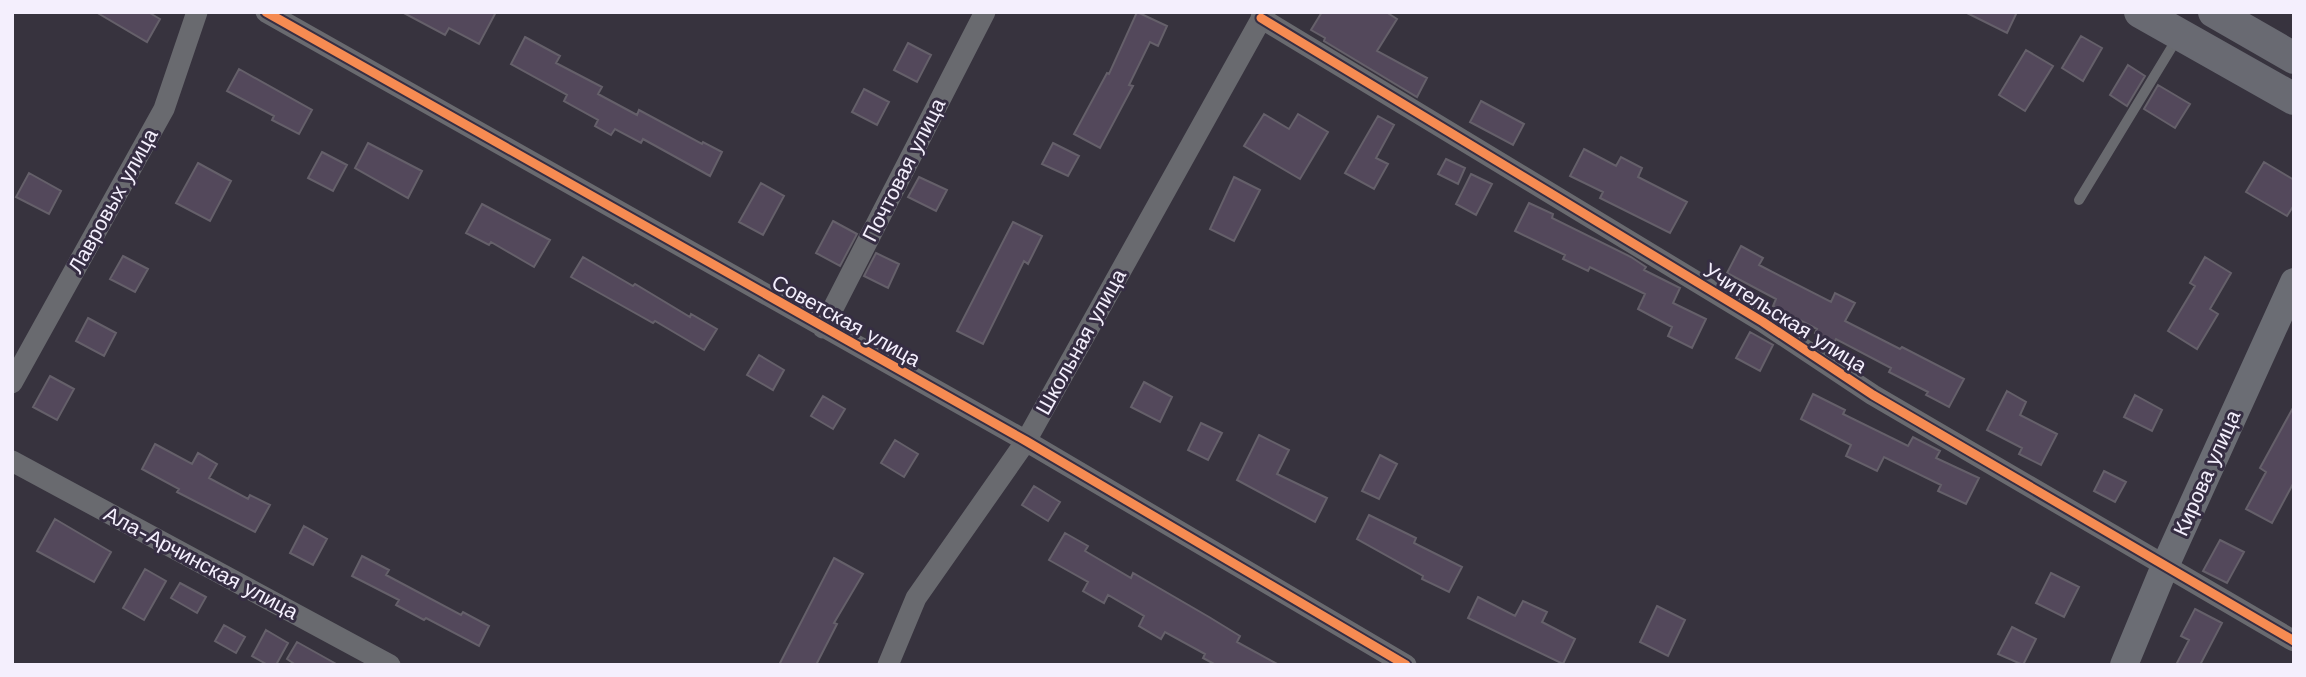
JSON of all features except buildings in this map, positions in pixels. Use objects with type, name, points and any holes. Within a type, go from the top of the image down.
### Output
[{"type":"main road","points":[[2140,12],[2294,100]]},
{"type":"main road","points":[[2214,12],[2294,58]]},
{"type":"street","name":"Лавровых улица","points":[[12,383],[164,109],[197,12]]},
{"type":"street","name":"Советская улица","points":[[266,12],[1026,441],[1406,665]]},
{"type":"street","name":"Почтовая улица","points":[[823,328],[985,12]]},
{"type":"street","name":"Школьная улица","points":[[888,665],[916,598],[1026,441],[1263,15]]},
{"type":"street","name":"Учительская улица","points":[[1263,15],[1751,315],[1874,394],[2294,641]]},
{"type":"street","name":"Кирова улица","points":[[2124,665],[2165,566],[2294,282]]},
{"type":"street","name":"Ала-Арчинская улица","points":[[12,461],[390,665]]},
{"type":"lane","points":[[2078,200],[2179,34]]},
{"type":"cycle path","points":[[266,12],[1026,441],[1406,665]]},
{"type":"cycle path","points":[[1261,18],[1763,322],[1873,395],[2294,641]]}]
